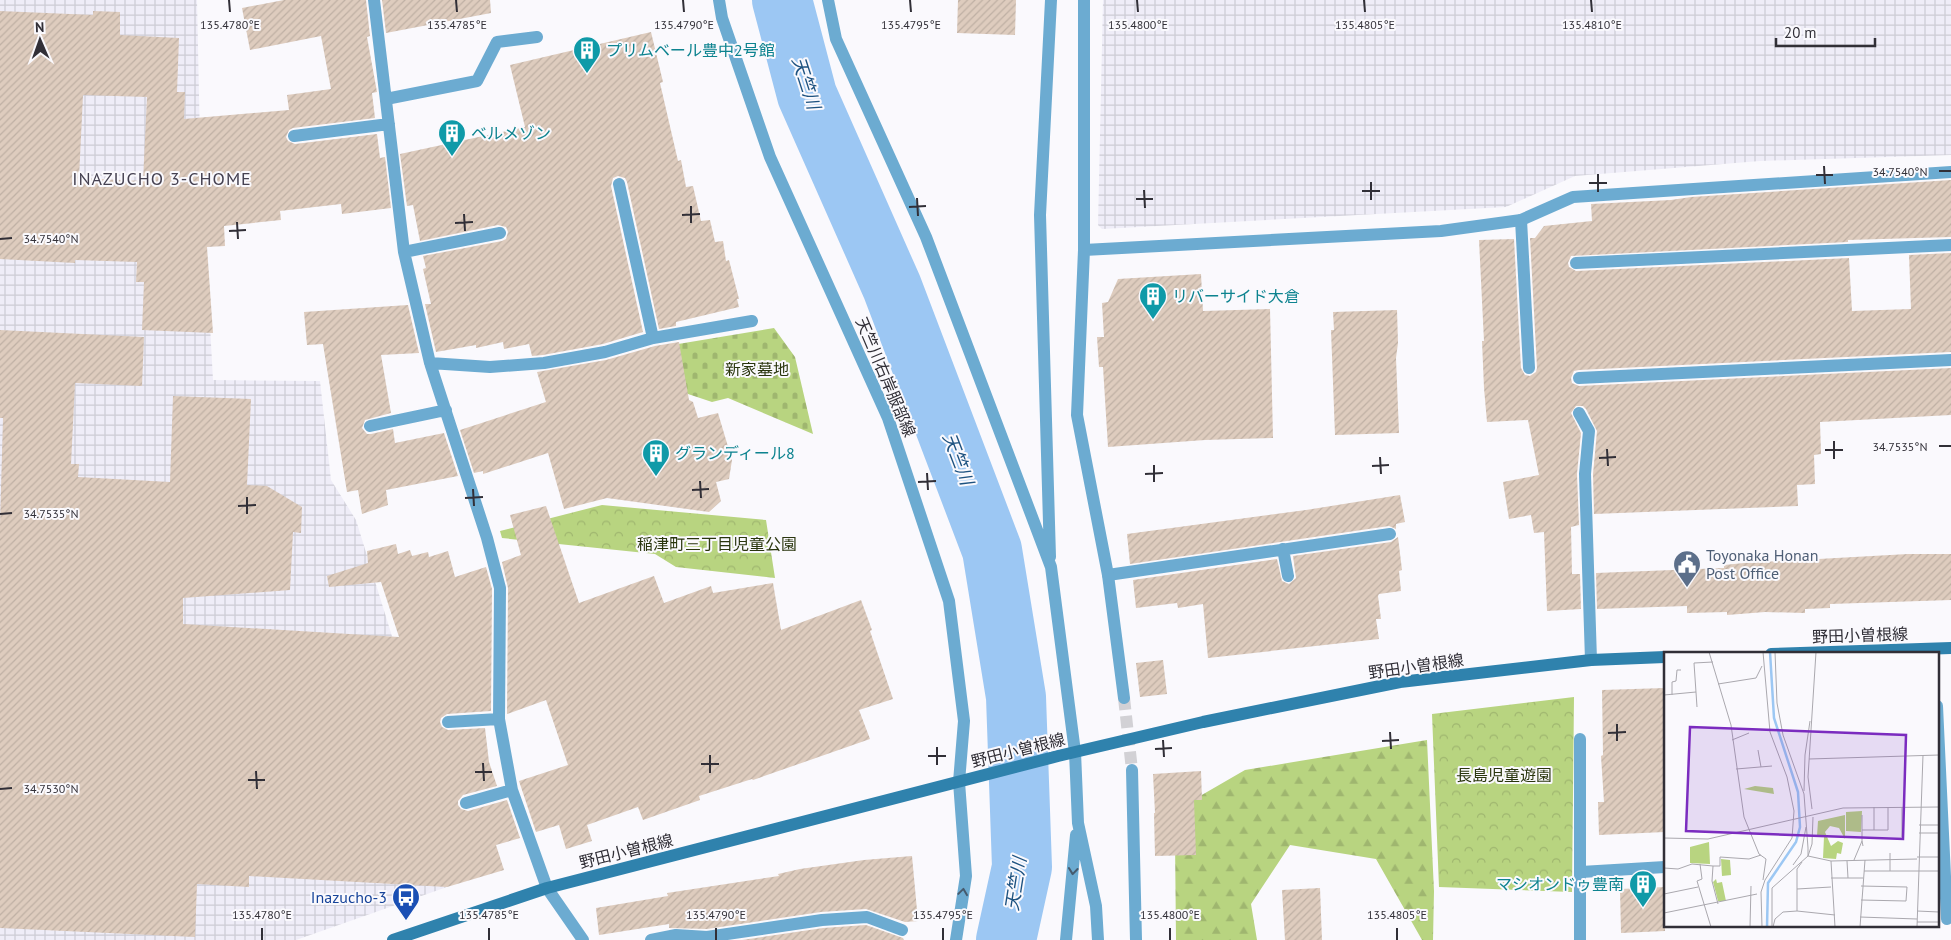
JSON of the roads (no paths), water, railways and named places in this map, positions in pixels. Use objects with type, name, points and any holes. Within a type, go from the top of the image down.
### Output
[{"type":"street","points":[[374,0],[404,252],[430,363],[487,538],[500,588],[499,719],[512,790],[547,888],[583,940]]},
{"type":"street","name":"天竺川右岸服部線","points":[[719,0],[722,18],[770,158],[888,418],[949,601],[964,721],[959,782],[966,876],[956,940]]},
{"type":"street","points":[[828,0],[836,38],[926,237],[1050,567]]},
{"type":"street","points":[[1050,0],[1040,215],[1050,567],[1075,752],[1078,823],[1066,940]]},
{"type":"street","points":[[1084,0],[1084,250],[1078,415],[1108,575],[1124,698]]},
{"type":"street","points":[[386,99],[476,81],[497,42],[537,37]]},
{"type":"street","points":[[294,136],[389,124]]},
{"type":"street","points":[[1084,250],[1441,231],[1520,220],[1573,197],[1951,172]]},
{"type":"street","points":[[619,184],[654,338]]},
{"type":"street","points":[[1520,220],[1529,368]]},
{"type":"street","points":[[404,252],[500,234]]},
{"type":"street","points":[[1576,263],[1951,245]]},
{"type":"street","points":[[430,363],[490,367],[544,363],[605,352],[654,338],[752,321]]},
{"type":"street","points":[[1579,378],[1951,360]]},
{"type":"street","points":[[370,426],[446,410]]},
{"type":"street","points":[[1580,412],[1589,431],[1585,474],[1591,660]]},
{"type":"street","points":[[1108,575],[1390,534]]},
{"type":"street","points":[[1283,549],[1288,576]]},
{"type":"street","name":"野田小曽根線","points":[[1871,652],[1935,651],[1951,648]]},
{"type":"street","name":"野田小曽根線","points":[[393,940],[547,888],[1058,756],[1204,722],[1400,682],[1591,660],[1664,657]]},
{"type":"street","points":[[448,722],[499,719]]},
{"type":"street","points":[[1938,727],[1947,920]]},
{"type":"street","points":[[1580,739],[1580,940]]},
{"type":"street","points":[[1132,770],[1136,940]]},
{"type":"street","points":[[466,803],[512,790]]},
{"type":"street","points":[[1078,823],[1096,906],[1098,940]]},
{"type":"street","points":[[1581,872],[1664,867]]},
{"type":"street","points":[[651,940],[676,935],[707,937],[822,920],[867,917],[902,930]]},
{"type":"waterway","name":"天竺川","points":[[782,0],[807,95],[892,287],[992,550],[1016,697],[1022,867],[1006,940]]},
{"type":"tunnel","points":[[1124,698],[1132,770]]},
{"type":"place","name":"プリムベール豊中2号館","points":[[587,74]]},
{"type":"place","name":"ベルメゾン","points":[[452,157]]},
{"type":"place","name":"リバーサイド大倉","points":[[1153,320]]},
{"type":"place","name":"グランディール8","points":[[656,477]]},
{"type":"place","name":"Toyonaka Honan Post Office","points":[[1687,588]]},
{"type":"place","name":"マシオンドゥ豊南","points":[[1643,908]]},
{"type":"place","name":"Inazucho-3","points":[[406,921]]},
{"type":"district","name":"INAZUCHO 3-CHOME","points":[[162,179]]},
{"type":"park label","name":"新家墓地","points":[[757,369]]},
{"type":"park label","name":"稲津町三丁目児童公園","points":[[717,544]]},
{"type":"park label","name":"長島児童遊園","points":[[1504,775]]}]
